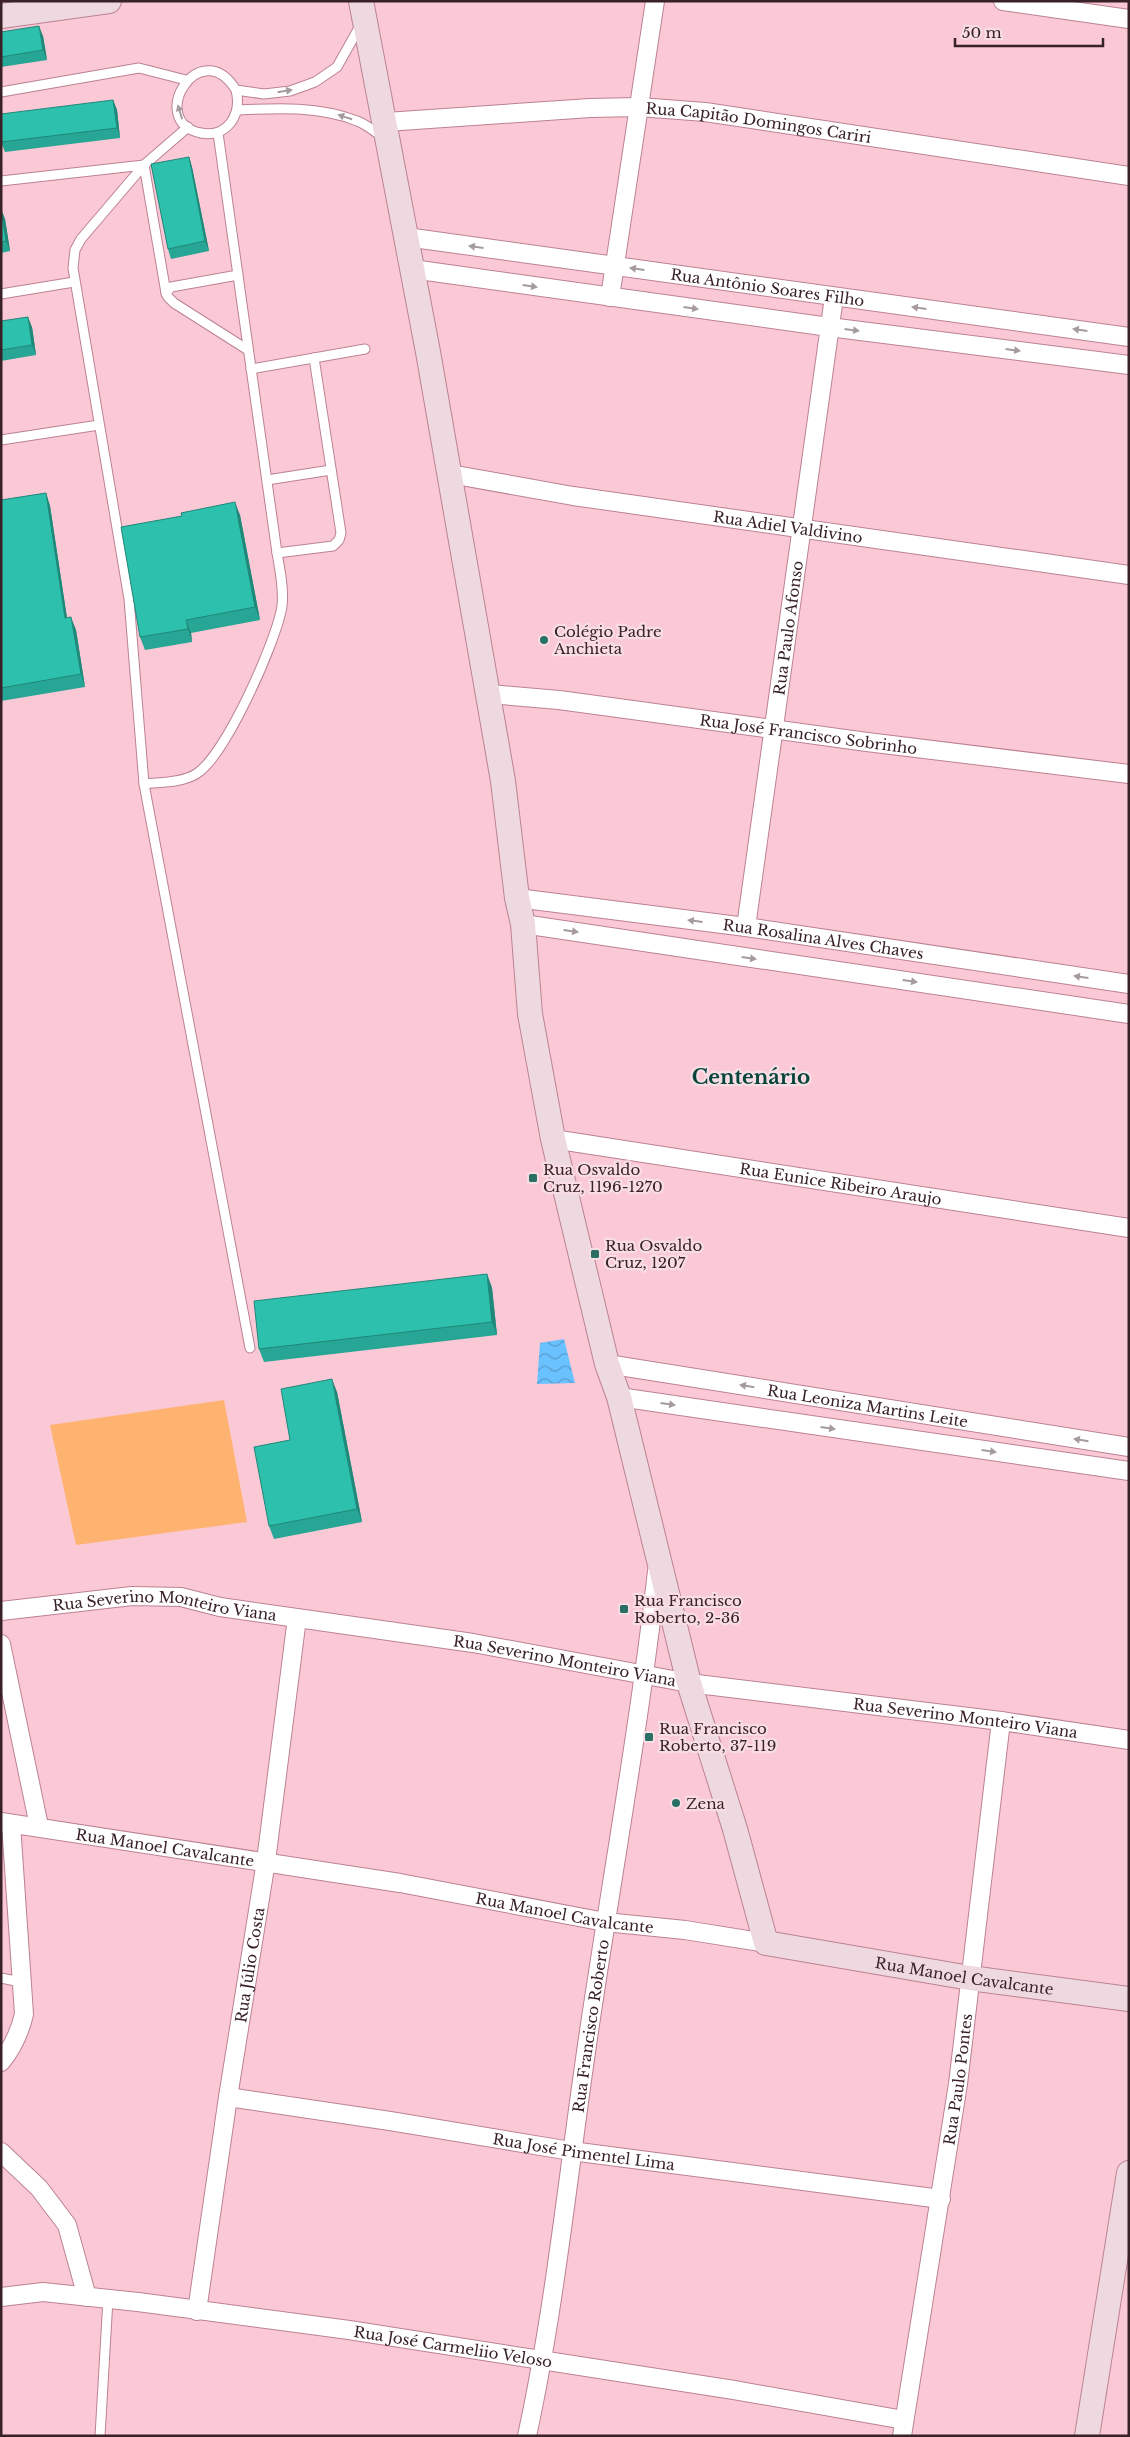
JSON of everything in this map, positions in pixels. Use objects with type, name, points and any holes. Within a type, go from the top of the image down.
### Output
[{"type":"street","points":[[1,16],[109,1]]},
{"type":"street","points":[[610,297],[655,1]]},
{"type":"street","points":[[1003,1],[1129,19]]},
{"type":"street","points":[[363,9],[450,474],[503,781],[517,898],[523,924],[530,1014],[554,1139],[607,1364],[619,1398],[636,1473],[659,1556],[690,1683],[735,1829],[766,1943]]},
{"type":"street","name":"Rua Capitão Domingos Cariri","points":[[387,131],[524,112],[639,107],[705,112],[1129,176]]},
{"type":"street","name":"Rua Antônio Soares Filho","points":[[406,237],[1129,336]]},
{"type":"street","name":"Rua Antônio Soares Filho","points":[[412,270],[829,327],[1129,365]]},
{"type":"street","name":"Rua Paulo Afonso","points":[[746,927],[834,297]]},
{"type":"street","name":"Rua Adiel Valdivino","points":[[450,474],[573,496],[1129,575]]},
{"type":"street","name":"Rua José Francisco Sobrinho","points":[[488,694],[560,700],[1129,774]]},
{"type":"street","name":"Rua Rosalina Alves Chaves","points":[[517,898],[746,927],[1129,984]]},
{"type":"street","name":"Rua Rosalina Alves Chaves","points":[[523,924],[1129,1014]]},
{"type":"street","name":"Rua Eunice Ribeiro Araujo","points":[[554,1139],[1129,1228]]},
{"type":"street","name":"Rua Leoniza Martins Leite","points":[[607,1364],[1129,1447]]},
{"type":"street","name":"Rua Leoniza Martins Leite","points":[[619,1398],[1129,1471]]},
{"type":"street","name":"Rua Francisco Roberto","points":[[527,2436],[543,2361],[571,2151],[605,1922],[645,1675],[659,1556]]},
{"type":"street","name":"Rua Severino Monteiro Viana","points":[[1,1611],[132,1596],[181,1598],[220,1607],[473,1643],[690,1683],[1002,1721],[1129,1740]]},
{"type":"street","name":"Rua Júlio Costa","points":[[197,2311],[228,2097],[266,1861],[297,1618]]},
{"type":"street","points":[[1,1644],[39,1826]]},
{"type":"street","name":"Rua Paulo Pontes","points":[[903,2428],[958,2084],[1002,1721]]},
{"type":"street","points":[[1,2062],[10,2051],[20,2030],[24,2014],[6,1823]]},
{"type":"street","name":"Rua Manoel Cavalcante","points":[[6,1823],[39,1826],[400,1883],[605,1922],[686,1930],[970,1978],[1129,1999]]},
{"type":"street","name":"Rua José Pimentel Lima","points":[[228,2097],[571,2151],[941,2199]]},
{"type":"street","points":[[1,2152],[39,2188],[67,2225],[87,2297]]},
{"type":"street","points":[[1087,2436],[1129,2173]]},
{"type":"street","name":"Rua José Carmeliio Veloso","points":[[1,2297],[43,2292],[349,2330],[734,2390],[903,2428]]},
{"type":"lane","points":[[236,90],[264,94],[290,91],[315,82],[337,67],[363,9]]},
{"type":"lane","points":[[1,92],[139,68],[186,80]]},
{"type":"lane","points":[[214,72],[231,82],[236,90],[238,110],[234,120],[218,132],[208,134],[188,127],[183,121],[177,106],[181,88],[186,80],[195,74],[214,72]]},
{"type":"lane","points":[[238,110],[291,109],[338,114],[387,131]]},
{"type":"lane","points":[[188,127],[144,165],[81,239],[73,258],[74,282],[130,609],[144,784],[250,1348]]},
{"type":"lane","points":[[144,784],[176,781],[196,774],[215,754],[233,724],[278,625],[282,605],[277,553],[218,132]]},
{"type":"lane","points":[[1,181],[144,165]]},
{"type":"lane","points":[[144,165],[168,297],[174,303],[248,350]]},
{"type":"lane","points":[[166,292],[170,287],[238,275]]},
{"type":"lane","points":[[1,294],[74,282]]},
{"type":"lane","points":[[251,369],[365,350]]},
{"type":"lane","points":[[277,553],[333,546],[339,540],[341,533],[314,358]]},
{"type":"lane","points":[[1,440],[99,425]]},
{"type":"lane","points":[[267,480],[331,470]]},
{"type":"lane","points":[[1,1978],[21,1982]]},
{"type":"lane","points":[[100,2436],[108,2299]]},
{"type":"shaded area","points":[[224,1400],[247,1522],[76,1545],[50,1425]]},
{"type":"water","points":[[564,1339],[575,1383],[537,1384],[540,1343]]},
{"type":"building","points":[[39,26],[43,50],[1,57],[1,32]]},
{"type":"building","points":[[113,100],[117,128],[1,142],[1,114]]},
{"type":"building","points":[[189,157],[205,241],[168,249],[151,164]]},
{"type":"building","points":[[1,209],[6,241],[1,242]]},
{"type":"building","points":[[28,317],[32,345],[1,350],[1,321]]},
{"type":"building","points":[[46,493],[65,618],[71,617],[81,674],[1,688],[1,500]]},
{"type":"building","points":[[235,502],[255,607],[186,620],[188,629],[140,637],[121,527],[182,516],[181,513]]},
{"type":"building","points":[[487,1274],[492,1322],[259,1349],[254,1301]]},
{"type":"building","points":[[332,1379],[357,1509],[269,1526],[254,1447],[290,1440],[281,1389]]},
{"type":"place","name":"Colégio Padre Anchieta","points":[[544,640]]},
{"type":"place","name":"Rua Osvaldo Cruz, 1196-1270","points":[[533,1178]]},
{"type":"place","name":"Rua Osvaldo Cruz, 1207","points":[[595,1254]]},
{"type":"place","name":"Rua Francisco Roberto, 2-36","points":[[624,1609]]},
{"type":"place","name":"Rua Francisco Roberto, 37-119","points":[[649,1737]]},
{"type":"place","name":"Zena","points":[[676,1803]]},
{"type":"district","name":"Centenário","points":[[751,1077]]}]
